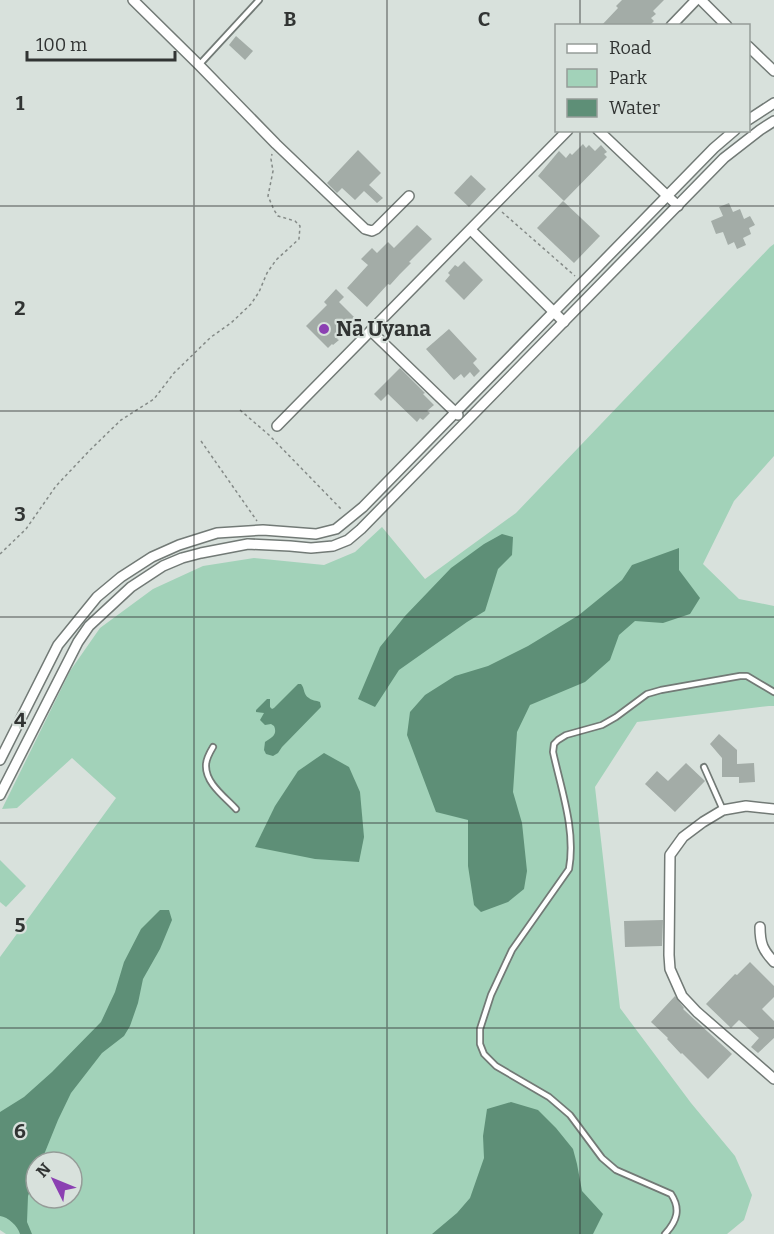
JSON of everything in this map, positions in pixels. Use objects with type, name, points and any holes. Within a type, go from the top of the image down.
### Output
[{"type":"street","points":[[133,0],[276,144],[368,231],[376,229],[409,196]]},
{"type":"street","points":[[673,24],[698,0],[725,24]]},
{"type":"street","points":[[750,48],[774,71]]},
{"type":"street","points":[[750,119],[774,103]]},
{"type":"street","points":[[0,795],[78,642],[89,626],[131,587],[163,566],[201,553],[248,544],[311,548],[333,546],[348,540],[724,158],[774,121]]},
{"type":"street","points":[[278,426],[566,132]]},
{"type":"street","points":[[600,132],[678,206]]},
{"type":"street","points":[[0,760],[58,645],[97,597],[121,577],[152,557],[178,545],[217,533],[263,530],[316,534],[336,528],[350,518],[714,148],[733,132]]},
{"type":"street","points":[[471,230],[564,322]]},
{"type":"street","points":[[371,331],[466,422]]},
{"type":"street","points":[[774,808],[746,806],[723,810],[683,837],[670,855],[670,969],[682,996],[774,1078]]},
{"type":"street","points":[[760,927],[760,943],[774,962]]},
{"type":"lane","points":[[199,65],[259,0]]},
{"type":"lane","points":[[665,1234],[673,1226],[677,1212],[676,1202],[671,1194],[616,1170],[602,1158],[570,1115],[549,1097],[496,1066],[484,1054],[480,1044],[480,1029],[491,995],[512,950],[560,882],[571,857],[568,819],[553,752],[558,740],[566,735],[602,725],[647,694],[661,690],[747,676],[774,692]]},
{"type":"lane","points":[[213,747],[206,766],[208,774],[211,782],[236,809]]},
{"type":"lane","points":[[704,767],[723,810]]},
{"type":"path","points":[[0,554],[26,529],[56,486],[90,450],[121,420],[154,399],[174,374],[211,337],[231,323],[251,304],[260,292],[267,273],[276,260],[299,239],[300,226],[295,221],[278,216],[268,196],[273,171],[271,159],[276,144]]},
{"type":"path","points":[[495,205],[582,283]]},
{"type":"path","points":[[240,410],[269,435],[350,518]]},
{"type":"path","points":[[201,441],[263,530]]},
{"type":"green space","points":[[774,244],[774,456],[734,501],[703,564],[739,599],[774,606],[774,706],[637,722],[595,787],[620,1008],[691,1103],[735,1156],[752,1195],[744,1220],[727,1234],[6,1234],[0,1230],[0,957],[116,798],[72,758],[17,808],[2,809],[70,671],[100,628],[153,589],[203,566],[254,558],[324,565],[355,552],[382,527],[425,579],[516,513]]},
{"type":"green space","points":[[0,860],[26,886],[6,907],[0,902]]},
{"type":"water","points":[[502,534],[513,537],[512,555],[498,569],[485,611],[399,670],[375,707],[358,699],[380,647],[405,616],[451,568]]},
{"type":"water","points":[[679,548],[679,570],[700,598],[690,614],[663,623],[635,621],[619,635],[610,660],[585,682],[530,705],[517,732],[513,792],[522,823],[527,871],[524,889],[508,902],[481,912],[474,905],[468,866],[468,820],[436,812],[407,735],[410,712],[425,695],[455,676],[488,666],[528,646],[579,615],[622,580],[632,565]]},
{"type":"water","points":[[298,684],[301,684],[307,697],[320,702],[321,707],[278,753],[273,756],[266,754],[265,742],[273,736],[275,729],[271,724],[265,725],[260,720],[264,713],[256,712],[256,710],[267,699],[270,699],[270,707],[274,708]]},
{"type":"water","points":[[324,753],[349,767],[360,792],[364,837],[359,862],[315,859],[255,847],[275,806],[298,771]]},
{"type":"water","points":[[160,910],[169,910],[172,920],[160,949],[143,979],[138,1003],[124,1036],[102,1053],[71,1093],[46,1150],[24,1150],[24,1210],[27,1210],[27,1222],[32,1234],[20,1234],[12,1222],[0,1216],[0,1112],[24,1097],[101,1022],[115,992],[124,962],[141,929]]},
{"type":"water","points":[[511,1102],[538,1110],[573,1149],[582,1191],[603,1214],[593,1234],[432,1234],[457,1213],[470,1198],[484,1158],[483,1136],[487,1109]]},
{"type":"building","points":[[622,0],[664,0],[653,11],[656,14],[651,18],[654,21],[651,24],[603,24],[618,8],[616,6]]},
{"type":"building","points":[[236,36],[253,51],[245,60],[229,45]]},
{"type":"building","points":[[583,144],[586,148],[589,145],[595,151],[601,145],[607,152],[604,154],[607,157],[564,201],[538,176],[559,151],[566,158]]},
{"type":"building","points":[[358,150],[381,173],[369,185],[383,198],[377,203],[364,191],[355,200],[342,188],[337,193],[327,183]]},
{"type":"building","points":[[471,175],[486,189],[469,207],[454,193]]},
{"type":"building","points":[[563,201],[600,236],[574,263],[537,228]]},
{"type":"building","points":[[729,203],[733,212],[740,209],[744,219],[750,216],[755,225],[749,228],[751,234],[743,238],[746,245],[737,249],[734,242],[728,245],[723,232],[716,234],[711,221],[723,216],[719,207]]},
{"type":"building","points":[[417,225],[432,239],[367,307],[347,288],[368,265],[361,259],[372,248],[377,253],[388,242],[394,248]]},
{"type":"building","points":[[464,261],[483,280],[464,300],[445,281],[455,265],[458,267]]},
{"type":"building","points":[[336,289],[344,297],[339,302],[355,318],[341,332],[337,339],[339,340],[328,348],[306,326],[327,305],[324,302]]},
{"type":"building","points":[[449,329],[477,359],[473,363],[480,371],[474,377],[470,372],[464,378],[461,374],[454,380],[426,349]]},
{"type":"building","points":[[400,368],[434,405],[427,411],[430,413],[423,420],[420,418],[417,422],[388,394],[381,401],[374,394]]},
{"type":"building","points":[[719,734],[737,750],[737,764],[754,763],[755,782],[739,783],[739,777],[722,777],[722,758],[710,744]]},
{"type":"building","points":[[686,763],[705,781],[675,812],[645,784],[657,771],[668,781]]},
{"type":"building","points":[[663,920],[662,946],[625,947],[624,921]]},
{"type":"building","points":[[750,962],[774,986],[774,997],[762,1009],[774,1021],[774,1038],[758,1053],[751,1047],[759,1038],[739,1020],[731,1028],[706,1004]]},
{"type":"building","points":[[675,996],[683,1009],[732,1054],[708,1079],[651,1022]]},
{"type":"place","name":"Nā Uyana","points":[[324,329]]}]
